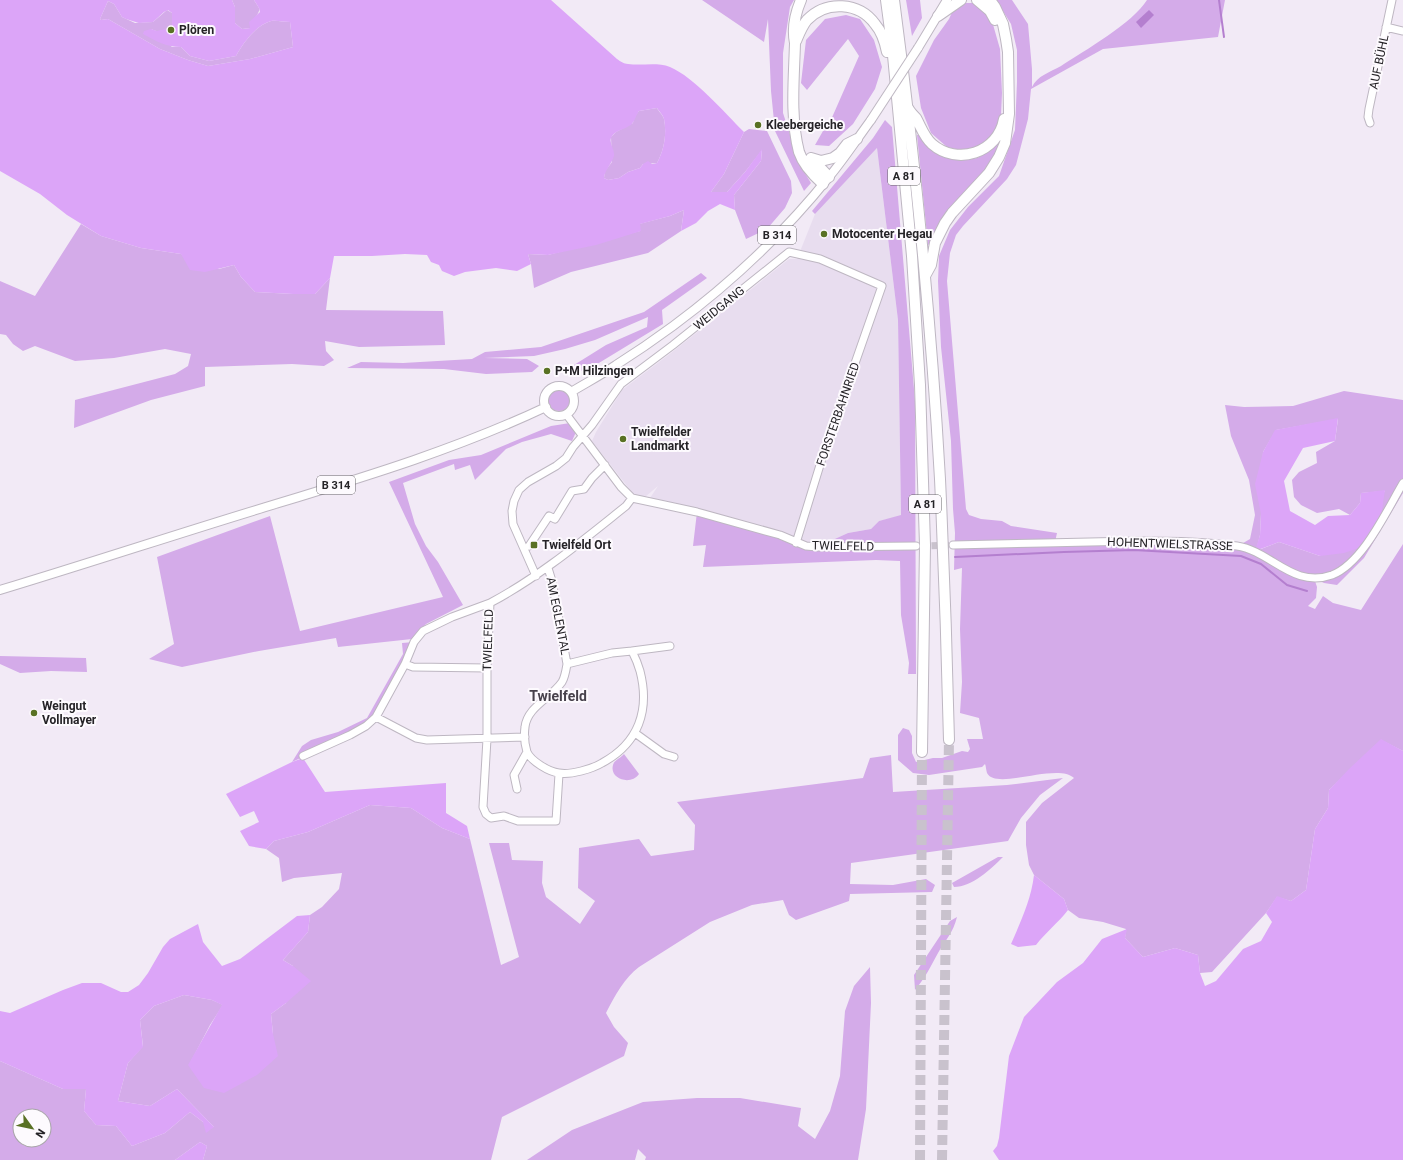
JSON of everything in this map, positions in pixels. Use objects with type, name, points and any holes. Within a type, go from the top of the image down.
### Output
[{"type":"highway","points":[[801,0],[794,22],[793,35],[795,43],[794,114],[800,153],[812,173],[826,180]]},
{"type":"highway","name":"A 81","points":[[886,0],[914,278],[922,416],[925,545],[922,752]]},
{"type":"highway","name":"A 81","points":[[894,0],[908,108],[925,276],[940,478],[949,740]]},
{"type":"highway","points":[[938,16],[960,0]]},
{"type":"highway","points":[[908,108],[927,139],[939,149],[947,153],[963,155],[973,154],[990,145],[995,139],[1000,130],[1005,114],[1004,52],[1000,33],[994,17],[990,11],[977,0]]},
{"type":"highway","points":[[925,276],[931,265],[934,244],[945,223],[952,213],[989,173],[999,157],[1005,143],[1009,114],[1008,52],[1003,24],[990,0]]},
{"type":"highway","points":[[795,43],[802,26],[820,10],[833,6],[852,7],[870,17],[878,27],[885,41],[888,64],[894,70]]},
{"type":"highway","points":[[811,158],[821,161],[833,158],[840,153],[847,144],[857,139]]},
{"type":"highway","points":[[798,142],[826,180]]},
{"type":"main road","name":"B 314","points":[[571,392],[634,353],[694,310],[727,283],[784,228],[826,180],[857,139],[918,48],[947,0]]},
{"type":"main road","points":[[558,386],[565,387],[571,392],[574,404],[566,414],[558,416],[554,415],[546,407],[546,394],[553,388],[558,386]]},
{"type":"main road","name":"B 314","points":[[0,590],[411,461],[490,432],[546,407]]},
{"type":"street","name":"AUF BÜHL","points":[[1370,123],[1368,117],[1369,109],[1392,0]]},
{"type":"street","points":[[1386,27],[1403,31]]},
{"type":"street","name":"WEIDGANG","points":[[584,436],[621,384],[673,345],[789,252],[820,259],[882,286]]},
{"type":"street","name":"FORSTERBAHNRIED","points":[[796,542],[824,452],[882,286]]},
{"type":"street","points":[[566,414],[584,436],[621,488],[632,498]]},
{"type":"street","name":"AM EGLENTAL","points":[[536,576],[513,524],[512,512],[514,501],[519,490],[528,482],[556,466],[566,458],[573,447],[584,436]]},
{"type":"street","points":[[529,546],[549,516],[555,519],[572,491],[584,489],[592,478],[605,465]]},
{"type":"street","name":"HOHENTWIELSTRASSE","points":[[953,545],[1175,541],[1238,546],[1263,555],[1279,567],[1292,573],[1310,577],[1324,577],[1334,574],[1349,565],[1366,546],[1403,483]]},
{"type":"street","name":"TWIELFELD","points":[[559,774],[556,821],[518,821],[504,816],[491,818],[486,814],[483,807],[487,739],[487,668],[490,603],[512,592],[548,568],[626,506],[632,498],[697,512],[817,547],[916,546]]},
{"type":"street","name":"AM EGLENTAL","points":[[527,752],[525,728],[528,716],[536,707],[550,696],[563,680],[567,664],[552,581],[548,568]]},
{"type":"street","points":[[302,756],[350,735],[366,726],[376,717],[405,664],[414,642],[423,631],[452,617],[490,603]]},
{"type":"street","name":"AM EGLENTAL","points":[[567,664],[612,653],[670,646]]},
{"type":"street","points":[[517,789],[514,775],[527,752],[537,763],[548,770],[559,774],[577,772],[598,765],[613,757],[626,747],[642,716],[644,691],[640,670],[632,651]]},
{"type":"street","points":[[405,664],[413,667],[487,668]]},
{"type":"street","points":[[376,717],[416,738],[427,740],[525,738]]},
{"type":"street","points":[[635,732],[664,754],[674,757]]},
{"type":"shaded area","points":[[0,0],[232,0],[235,7],[235,23],[242,29],[250,28],[249,22],[260,12],[254,0],[551,0],[622,62],[627,64],[655,64],[670,67],[679,72],[709,96],[744,132],[724,174],[711,192],[727,192],[745,172],[762,149],[761,161],[734,195],[735,210],[720,204],[708,211],[696,223],[681,231],[684,210],[670,216],[640,224],[641,231],[596,245],[548,255],[528,254],[531,264],[517,271],[496,268],[465,272],[454,276],[442,271],[439,265],[431,262],[427,255],[405,254],[334,256],[330,278],[315,294],[255,292],[241,277],[234,265],[205,272],[190,270],[181,254],[141,248],[101,236],[67,215],[40,194],[0,171]],"holes":[[[108,1],[114,4],[122,17],[139,23],[153,22],[168,10],[172,13],[172,32],[165,29],[157,31],[151,29],[144,31],[143,34],[166,45],[181,47],[190,56],[209,61],[236,56],[246,40],[255,30],[271,21],[290,22],[293,47],[250,59],[208,66],[160,49],[108,19],[101,20],[100,19]],[[657,108],[662,115],[665,125],[663,147],[657,163],[652,164],[648,161],[640,168],[628,172],[619,178],[608,180],[604,178],[614,156],[611,145],[611,138],[613,135],[631,125],[639,111]]]},
{"type":"shaded area","points":[[232,0],[254,0],[259,10],[250,28],[242,29],[235,23],[235,7]]},
{"type":"shaded area","points":[[702,0],[794,0],[790,7],[783,53],[783,113],[800,165],[811,183],[804,191],[775,131],[771,91],[768,19],[764,42]]},
{"type":"shaded area","points":[[906,0],[920,0],[922,18],[912,36]]},
{"type":"shaded area","points":[[996,0],[1012,0],[1028,24],[1032,87],[1040,77],[1095,45],[1120,27],[1140,9],[1147,0],[1225,0],[1218,37],[1103,49],[1031,89],[1028,119],[1016,165],[1007,179],[956,235],[950,253],[947,281],[966,509],[969,515],[981,519],[1002,521],[1011,526],[1057,533],[1055,542],[1238,546],[1250,539],[1255,515],[1249,480],[1231,436],[1225,405],[1244,407],[1293,406],[1344,391],[1403,400],[1403,493],[1364,558],[1337,585],[1324,583],[1314,578],[1317,587],[1316,598],[1308,606],[1315,609],[1323,596],[1333,603],[1361,610],[1403,544],[1403,751],[1381,740],[1329,790],[1328,808],[1315,829],[1306,890],[1291,901],[1277,897],[1266,913],[1212,972],[1200,973],[1198,955],[1175,948],[1143,957],[1125,938],[1126,929],[1103,922],[1079,918],[1068,910],[1064,899],[1034,875],[1029,865],[1026,845],[1026,822],[1042,803],[1074,778],[1066,774],[1054,773],[1002,779],[993,778],[987,773],[985,764],[982,767],[929,775],[913,773],[898,760],[898,735],[903,728],[909,730],[912,736],[912,753],[916,762],[933,758],[942,758],[962,751],[968,752],[970,749],[967,739],[983,739],[979,718],[960,713],[962,682],[960,629],[962,568],[954,570],[955,533],[951,441],[941,347],[938,281],[939,256],[950,230],[968,207],[999,176],[1015,130],[1017,50],[1011,24]],"holes":[[[1338,419],[1335,441],[1316,452],[1317,463],[1299,472],[1292,480],[1294,497],[1301,505],[1317,513],[1339,509],[1350,515],[1360,503],[1361,493],[1385,491],[1320,556],[1279,542],[1256,551],[1260,535],[1263,452],[1276,430]]]},
{"type":"shaded area","points":[[108,1],[114,4],[122,17],[135,23],[153,22],[167,10],[172,13],[172,32],[156,31],[151,29],[172,47],[181,47],[190,56],[209,61],[236,56],[246,40],[255,30],[271,21],[290,22],[293,47],[250,59],[208,66],[160,49],[108,19],[101,20],[100,19]]},
{"type":"shaded area","points":[[965,3],[974,3],[984,10],[992,21],[1000,49],[1002,93],[1001,116],[990,140],[977,148],[964,151],[947,147],[931,133],[921,108],[916,76],[934,40],[949,19],[954,8]]},
{"type":"shaded area","points":[[1149,10],[1154,15],[1141,28],[1136,22]]},
{"type":"shaded area","points":[[846,15],[860,19],[874,40],[882,67],[875,89],[853,124],[829,146],[815,145],[830,122],[859,56],[848,39],[807,90],[801,83],[806,40],[825,19]]},
{"type":"shaded area","points":[[657,108],[665,125],[665,136],[663,147],[657,163],[643,164],[640,168],[628,172],[619,178],[608,180],[604,178],[605,171],[612,162],[611,137],[616,132],[633,123],[634,117],[639,111]]},
{"type":"shaded area","points":[[885,120],[892,127],[915,401],[916,674],[908,674],[909,663],[901,615],[900,561],[876,560],[703,567],[706,545],[693,546],[697,512],[817,547],[848,533],[871,529],[879,521],[901,515],[898,320],[877,148],[815,214],[812,211],[873,138]]},
{"type":"shaded area","points":[[749,129],[767,131],[791,181],[792,193],[785,208],[767,229],[746,239],[735,210],[734,195],[761,161],[762,150],[727,192],[711,192],[724,174],[744,132]]},
{"type":"shaded area","points":[[917,135],[920,135],[934,152],[952,159],[965,160],[981,156],[1003,135],[992,163],[928,245]]},
{"type":"shaded area","points":[[877,148],[898,320],[901,516],[879,521],[871,529],[848,533],[817,547],[648,501],[658,486],[645,497],[634,495],[592,441],[622,390],[789,259],[797,259],[815,214]]},
{"type":"shaded area","points":[[684,210],[681,231],[648,253],[571,272],[534,288],[531,264],[528,254],[548,255],[640,231],[639,224],[670,216]]},
{"type":"shaded area","points":[[81,224],[101,236],[141,248],[181,254],[219,269],[234,265],[241,277],[255,292],[315,294],[330,278],[326,310],[443,311],[445,345],[359,347],[325,341],[326,351],[334,360],[324,366],[292,364],[205,367],[205,386],[151,400],[74,428],[75,400],[175,374],[188,366],[191,354],[165,349],[114,358],[75,361],[35,346],[23,351],[13,344],[6,335],[0,334],[0,281],[35,296]]},
{"type":"shaded area","points":[[701,273],[707,278],[662,310],[663,324],[589,369],[572,373],[566,370],[606,345],[647,327],[648,317],[595,340],[565,349],[534,356],[484,358],[527,359],[539,366],[532,372],[486,374],[444,369],[347,368],[361,362],[403,363],[472,359],[485,352],[541,347],[644,312]]},
{"type":"shaded area","points":[[559,389],[567,392],[570,400],[567,408],[559,411],[551,408],[548,400],[551,392]]},
{"type":"shaded area","points":[[1338,418],[1335,441],[1303,448],[1284,481],[1290,511],[1315,525],[1328,516],[1350,515],[1360,503],[1361,493],[1385,490],[1380,523],[1365,546],[1344,553],[1320,556],[1279,542],[1255,551],[1260,535],[1261,514],[1255,484],[1263,452],[1275,430]]},
{"type":"shaded area","points":[[570,423],[576,432],[572,441],[551,434],[522,442],[506,449],[475,480],[470,465],[455,470],[454,464],[403,483],[415,524],[426,546],[438,562],[463,605],[426,624],[412,639],[338,647],[336,638],[259,651],[182,667],[149,659],[174,644],[157,557],[270,516],[300,631],[443,597],[389,482],[449,460],[481,455],[551,426]]},
{"type":"shaded area","points":[[414,642],[376,717],[350,735],[292,762],[302,746],[311,740],[338,732],[367,718],[403,654],[402,643]]},
{"type":"shaded area","points":[[0,656],[86,658],[87,672],[51,671],[20,673],[0,664]]},
{"type":"shaded area","points":[[1381,739],[1403,751],[1403,1160],[999,1160],[993,1151],[997,1146],[999,1138],[1009,1056],[1024,1017],[1057,982],[1083,963],[1102,939],[1127,929],[1125,938],[1143,957],[1175,948],[1198,955],[1200,973],[1205,986],[1216,981],[1243,949],[1261,941],[1272,922],[1266,913],[1277,896],[1291,901],[1306,890],[1315,829],[1328,808],[1329,790]]},
{"type":"shaded area","points":[[624,754],[639,774],[631,780],[622,779],[614,774],[613,765]]},
{"type":"shaded area","points":[[891,755],[893,792],[1007,785],[1063,778],[1040,795],[1021,818],[1008,841],[851,863],[850,884],[893,885],[926,879],[935,885],[932,892],[850,894],[849,901],[796,920],[789,915],[783,900],[752,905],[710,922],[639,967],[629,976],[616,994],[606,1013],[614,1027],[628,1043],[624,1056],[502,1117],[491,1160],[203,1160],[207,1146],[200,1142],[175,1160],[0,1160],[0,1061],[63,1089],[86,1089],[84,1111],[96,1125],[116,1126],[132,1146],[165,1133],[190,1112],[203,1122],[214,1127],[177,1089],[150,1106],[118,1101],[128,1063],[143,1046],[140,1020],[154,1006],[184,995],[212,1000],[223,1005],[210,1025],[189,1065],[273,1034],[271,1014],[286,1003],[293,966],[283,960],[308,932],[310,915],[322,907],[339,889],[342,873],[294,878],[282,882],[279,858],[266,849],[274,841],[308,832],[370,805],[411,808],[442,828],[470,839],[501,965],[519,957],[489,843],[509,843],[512,860],[543,861],[542,883],[546,897],[580,924],[595,901],[578,888],[579,848],[639,839],[651,856],[694,850],[695,825],[677,802],[863,778],[870,758]]},
{"type":"shaded area","points":[[303,758],[325,792],[446,783],[446,813],[467,826],[470,839],[442,828],[411,808],[370,805],[308,832],[274,841],[266,849],[249,846],[240,831],[259,822],[254,811],[240,817],[226,794]]},
{"type":"shaded area","points":[[998,857],[1003,857],[993,867],[974,881],[954,887],[952,883]]},
{"type":"shaded area","points":[[1034,875],[1064,899],[1068,910],[1036,945],[1018,947],[1011,944],[1028,902]]},
{"type":"shaded area","points":[[310,915],[308,932],[283,960],[311,981],[271,1014],[273,1034],[278,1056],[257,1075],[224,1093],[204,1088],[188,1065],[222,1005],[212,1000],[184,995],[154,1006],[140,1020],[143,1047],[128,1063],[118,1101],[150,1106],[177,1089],[214,1127],[206,1133],[203,1122],[190,1112],[165,1133],[132,1146],[116,1126],[96,1125],[84,1111],[86,1089],[63,1089],[0,1061],[0,1011],[10,1013],[82,983],[101,983],[121,992],[128,992],[139,985],[148,973],[163,947],[170,939],[198,924],[203,942],[222,966],[240,959],[297,916]]},
{"type":"shaded area","points":[[957,917],[951,932],[915,990],[914,975],[950,921]]},
{"type":"shaded area","points":[[870,967],[871,1003],[866,1109],[858,1160],[645,1160],[646,1157],[638,1149],[635,1160],[527,1160],[572,1130],[643,1102],[697,1098],[740,1098],[801,1108],[798,1126],[815,1139],[830,1111],[840,1076],[845,1011],[854,986]]},
{"type":"shaded area","points":[[200,1142],[207,1146],[203,1160],[175,1160]]},
{"type":"waterway","points":[[1219,0],[1224,37]]},
{"type":"waterway","points":[[955,557],[1134,550],[1241,556],[1261,564],[1287,585],[1307,591]]},
{"type":"tunnel","points":[[921,546],[953,545]]},
{"type":"tunnel","points":[[942,1160],[949,740]]},
{"type":"tunnel","points":[[920,1160],[922,752]]},
{"type":"place","name":"Plören","points":[[171,30]]},
{"type":"place","name":"Kleebergeiche","points":[[758,125]]},
{"type":"place","name":"Motocenter Hegau","points":[[824,234]]},
{"type":"place","name":"P+M Hilzingen","points":[[547,371]]},
{"type":"place","name":"Twielfelder Landmarkt","points":[[623,439]]},
{"type":"place","name":"Twielfeld Ort","points":[[534,545]]},
{"type":"place","name":"Weingut Vollmayer","points":[[34,713]]},
{"type":"district","name":"Twielfeld","points":[[558,696]]}]
